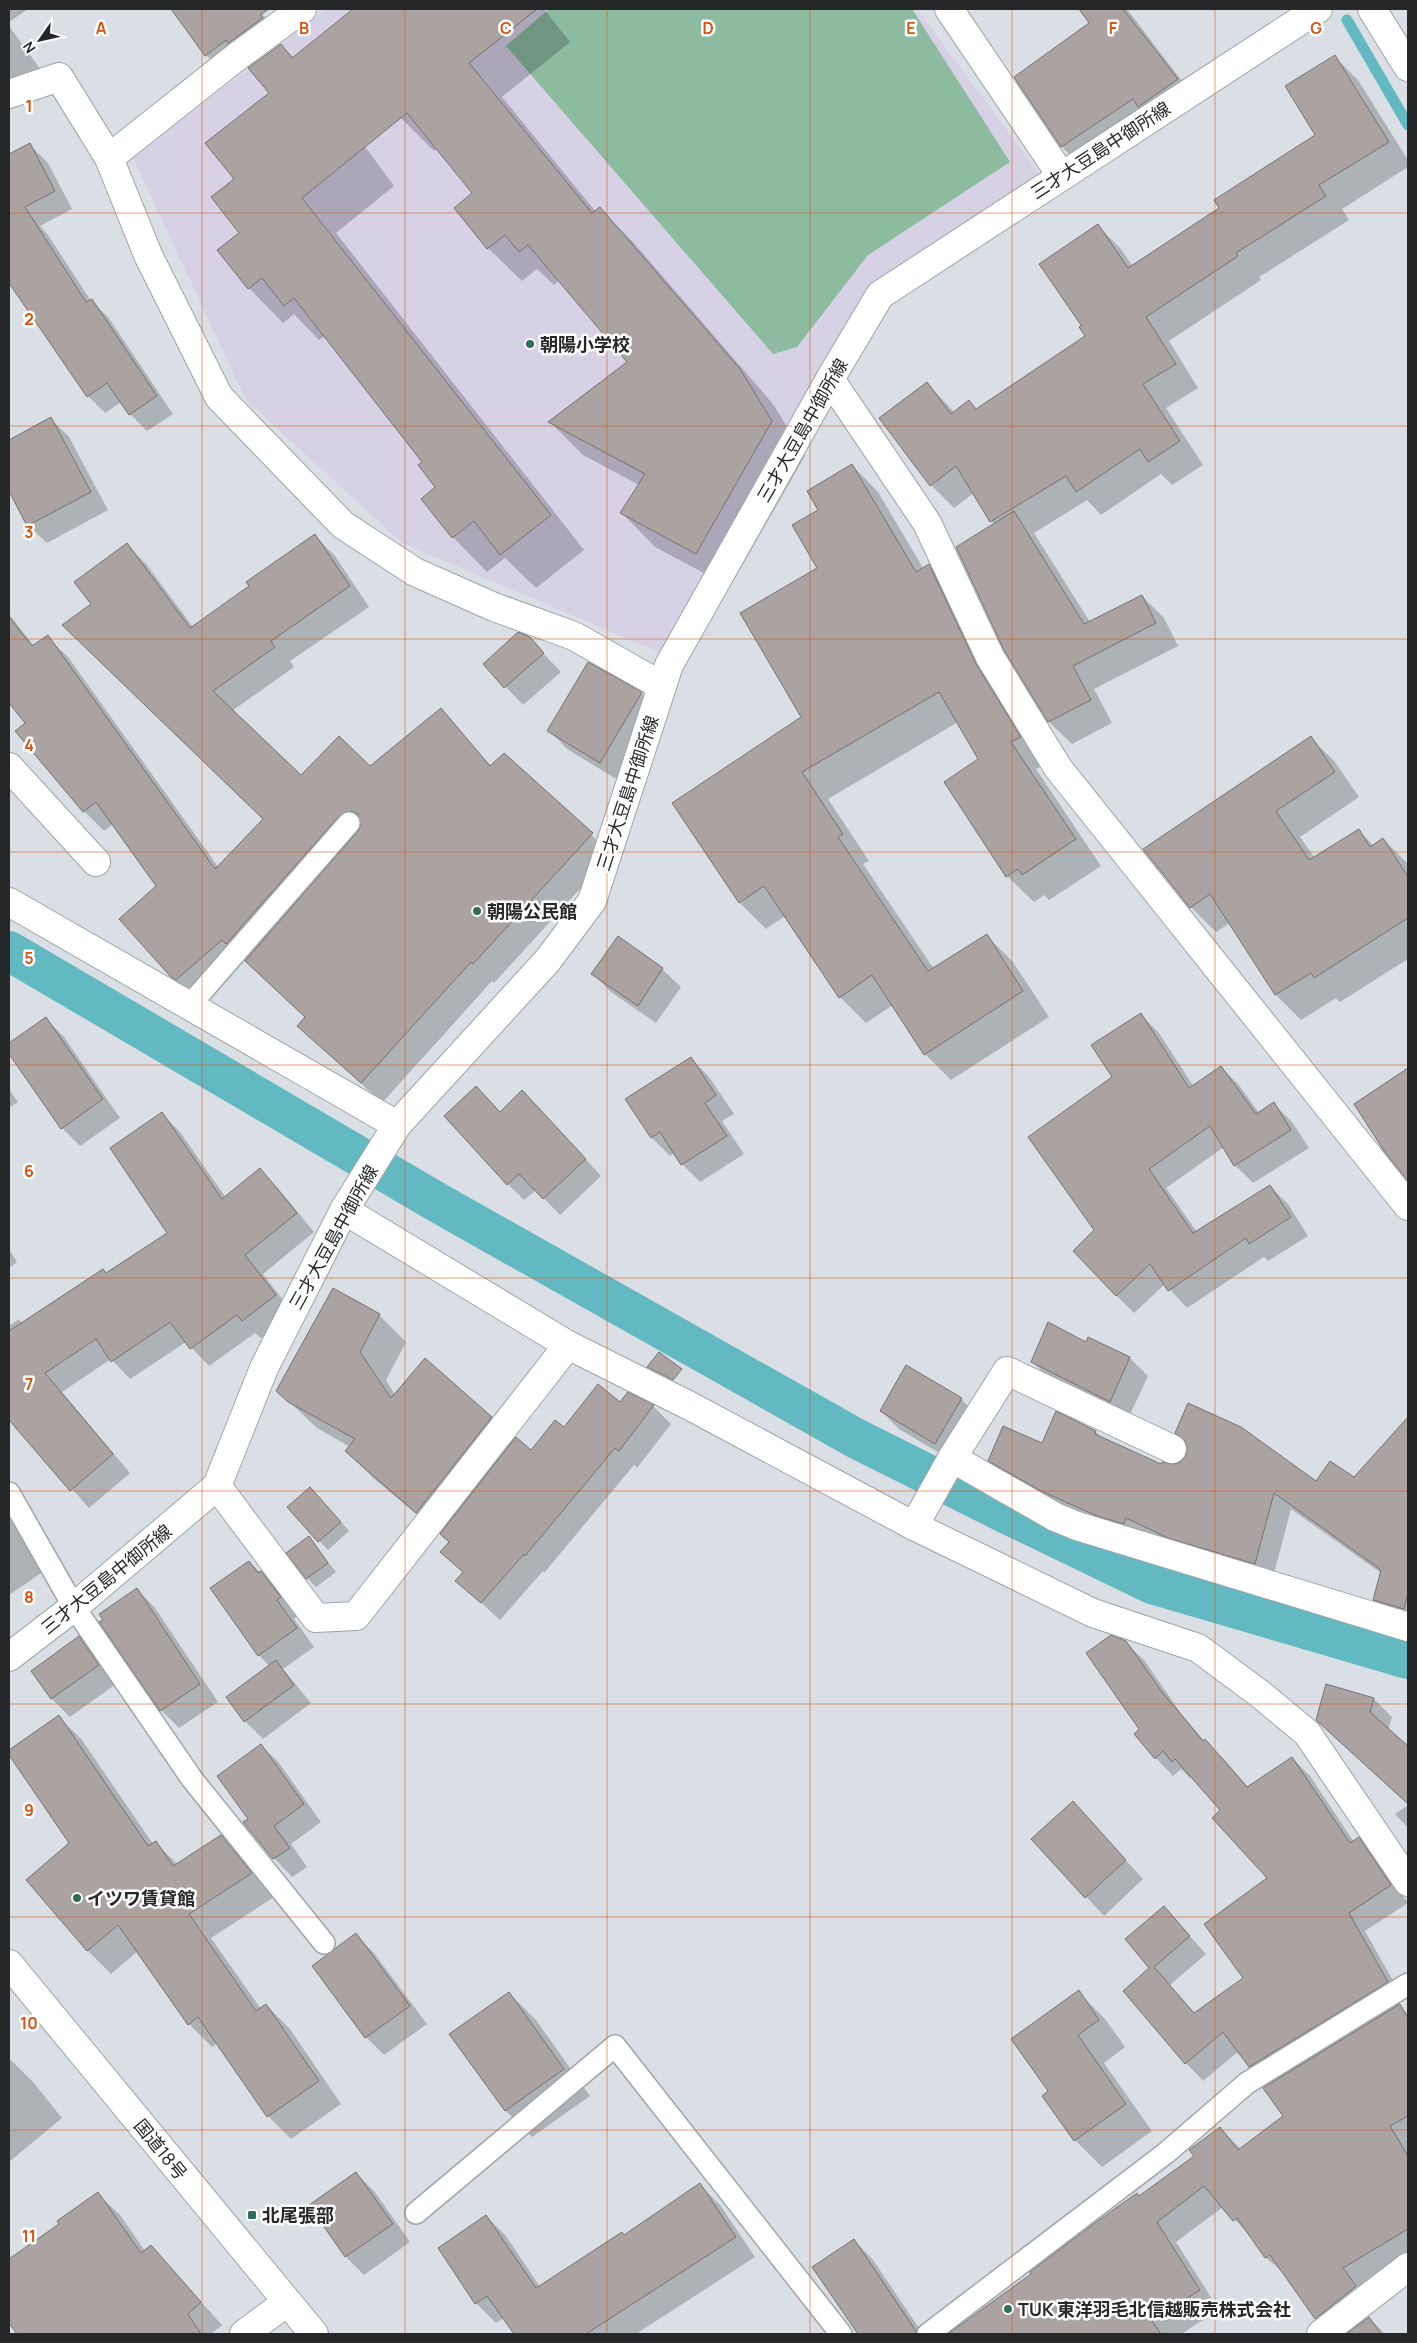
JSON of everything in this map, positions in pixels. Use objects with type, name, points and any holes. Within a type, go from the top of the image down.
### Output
[{"type":"main road","points":[[109,158],[302,9]]},
{"type":"main road","points":[[949,9],[1061,175]]},
{"type":"main road","name":"三才大豆島中御所線","points":[[9,1657],[74,1606],[217,1486],[264,1368],[344,1210],[397,1125],[548,960],[592,901],[669,665],[830,378],[880,295],[1061,175],[1318,9]]},
{"type":"main road","points":[[1372,9],[1408,68]]},
{"type":"main road","points":[[9,94],[59,78],[109,158],[148,255],[219,397],[343,525],[415,572],[494,607],[574,636],[662,686]]},
{"type":"main road","points":[[830,378],[927,523],[990,657],[1058,768],[1408,1206]]},
{"type":"main road","points":[[9,767],[96,862]]},
{"type":"main road","points":[[9,902],[397,1125]]},
{"type":"main road","points":[[344,1210],[568,1345],[699,1411],[919,1517],[1093,1613],[1198,1648],[1260,1694],[1307,1733],[1408,1882]]},
{"type":"main road","points":[[217,1486],[316,1618],[356,1616],[568,1345]]},
{"type":"main road","points":[[919,1517],[1006,1371],[1172,1449]]},
{"type":"main road","points":[[951,1461],[1055,1517],[1077,1526],[1408,1628]]},
{"type":"main road","name":"国道18号","points":[[9,1964],[314,2334]]},
{"type":"main road","points":[[1321,2334],[1408,2267]]},
{"type":"main road","points":[[244,2334],[286,2302]]},
{"type":"lane","points":[[190,1006],[349,823]]},
{"type":"lane","points":[[9,1493],[74,1606],[192,1778],[324,1943]]},
{"type":"lane","points":[[928,2334],[1166,2154],[1247,2083],[1408,1984]]},
{"type":"lane","points":[[416,2212],[614,2046],[842,2334]]},
{"type":"shaded area","name":"朝陽小学校","points":[[326,9],[917,9],[1040,175],[872,288],[659,652],[402,543],[246,400],[133,158]]},
{"type":"green space","points":[[549,9],[912,9],[1010,162],[868,255],[797,347],[773,354],[506,46]]},
{"type":"building","points":[[171,9],[269,9],[260,15],[263,18],[228,43],[226,40],[205,56]]},
{"type":"building","points":[[353,9],[537,9],[469,63],[592,213],[600,207],[740,369],[772,421],[696,554],[620,513],[645,474],[548,422],[627,362],[528,245],[519,252],[505,235],[487,249],[454,208],[472,193],[407,113],[302,198],[551,515],[500,555],[474,521],[452,538],[421,499],[435,487],[418,465],[422,462],[294,298],[284,306],[262,278],[248,289],[217,250],[239,233],[211,197],[234,179],[205,143],[269,93],[248,68],[281,44],[292,58]]},
{"type":"building","points":[[1079,9],[1123,9],[1178,79],[1138,107],[1133,99],[1061,147],[1014,77],[1089,23]]},
{"type":"building","points":[[1335,55],[1389,142],[1319,185],[1326,196],[1236,253],[1238,256],[1146,317],[1176,364],[1143,384],[1180,441],[1148,462],[1140,449],[1076,492],[1066,476],[990,522],[956,466],[930,486],[879,418],[927,382],[951,414],[969,400],[976,409],[1085,336],[1079,327],[1081,325],[1039,264],[1098,224],[1128,268],[1219,208],[1214,200],[1315,135],[1285,86]]},
{"type":"building","points":[[30,143],[55,191],[25,207],[86,302],[92,299],[157,396],[129,415],[107,383],[87,397],[9,283],[9,154]]},
{"type":"building","points":[[51,417],[91,492],[27,526],[9,491],[9,440]]},
{"type":"building","points":[[852,464],[916,572],[929,564],[976,664],[1021,737],[1011,742],[1076,839],[1022,875],[1018,869],[1006,877],[944,782],[978,759],[939,692],[802,772],[843,834],[838,837],[928,971],[987,934],[1023,991],[924,1055],[872,975],[839,998],[764,886],[739,903],[672,803],[801,717],[740,613],[817,568],[792,525],[818,510],[807,491]]},
{"type":"building","points":[[1014,511],[1084,624],[1142,595],[1156,623],[1073,666],[1091,700],[1048,722],[1004,650],[956,547]]},
{"type":"building","points":[[315,534],[350,586],[271,641],[275,647],[213,691],[301,775],[339,736],[370,766],[441,708],[490,766],[504,753],[593,833],[473,964],[471,962],[361,1083],[297,1026],[305,1017],[245,961],[358,831],[361,825],[358,814],[351,811],[340,815],[226,944],[222,940],[176,980],[170,976],[119,919],[156,886],[96,802],[83,812],[15,731],[25,723],[9,703],[9,617],[32,646],[48,635],[215,869],[263,819],[62,625],[91,604],[74,582],[127,543],[190,628],[249,586],[246,582]]},
{"type":"building","points":[[518,632],[530,637],[544,653],[504,688],[483,664]]},
{"type":"building","points":[[588,662],[642,692],[600,763],[547,731]]},
{"type":"building","points":[[1311,736],[1335,772],[1276,811],[1309,860],[1359,829],[1370,847],[1383,838],[1408,877],[1408,918],[1314,978],[1311,973],[1275,995],[1210,894],[1190,908],[1143,849]]},
{"type":"building","points":[[618,936],[663,968],[638,1006],[591,974]]},
{"type":"building","points":[[1141,1013],[1189,1088],[1221,1066],[1256,1114],[1274,1102],[1291,1130],[1234,1166],[1210,1126],[1149,1169],[1193,1233],[1270,1185],[1291,1217],[1249,1244],[1246,1238],[1168,1291],[1150,1264],[1116,1296],[1073,1251],[1094,1230],[1028,1137],[1112,1077],[1091,1045]]},
{"type":"building","points":[[46,1017],[103,1099],[61,1129],[9,1054],[9,1043]]},
{"type":"building","points":[[691,1057],[716,1095],[705,1103],[727,1136],[681,1165],[660,1132],[651,1138],[625,1099]]},
{"type":"building","points":[[1408,1068],[1408,1181],[1384,1151],[1354,1104]]},
{"type":"building","points":[[476,1086],[500,1112],[522,1090],[586,1159],[543,1199],[519,1174],[507,1185],[444,1116]]},
{"type":"building","points":[[162,1112],[222,1199],[260,1168],[297,1213],[245,1255],[276,1295],[242,1321],[237,1315],[190,1349],[170,1322],[111,1362],[96,1339],[45,1373],[113,1454],[70,1491],[9,1420],[9,1331],[103,1269],[106,1273],[167,1233],[110,1148]]},
{"type":"building","points":[[333,1288],[380,1314],[360,1352],[391,1398],[425,1358],[492,1417],[416,1513],[345,1451],[355,1439],[288,1402],[276,1391]]},
{"type":"building","points":[[1048,1322],[1086,1342],[1088,1337],[1130,1357],[1110,1402],[1031,1362]]},
{"type":"building","points":[[659,1352],[682,1369],[673,1380],[647,1367]]},
{"type":"building","points":[[906,1365],[962,1398],[935,1444],[880,1411]]},
{"type":"building","points":[[598,1384],[620,1402],[628,1392],[654,1405],[619,1451],[615,1448],[525,1556],[524,1554],[481,1603],[455,1581],[463,1572],[440,1552],[449,1542],[440,1534],[516,1437],[531,1450],[555,1420],[564,1427]]},
{"type":"building","points":[[1188,1403],[1241,1427],[1316,1481],[1330,1461],[1354,1477],[1408,1417],[1408,1593],[1404,1609],[1373,1600],[1381,1570],[1274,1493],[1255,1564],[1168,1538],[1126,1518],[1124,1524],[1097,1516],[1043,1492],[988,1461],[1003,1426],[1042,1443],[1056,1411],[1096,1431],[1095,1434],[1161,1464],[1162,1462],[1174,1464],[1181,1462],[1186,1455],[1187,1447],[1185,1441],[1175,1433]]},
{"type":"building","points":[[310,1487],[341,1522],[318,1542],[287,1507]]},
{"type":"building","points":[[309,1536],[328,1563],[306,1579],[286,1553]]},
{"type":"building","points":[[249,1561],[258,1573],[261,1571],[281,1597],[277,1600],[297,1628],[258,1656],[210,1588]]},
{"type":"building","points":[[137,1588],[200,1684],[160,1711],[99,1622],[103,1620],[99,1614]]},
{"type":"building","points":[[1111,1635],[1126,1641],[1162,1692],[1203,1741],[1205,1739],[1247,1787],[1292,1757],[1350,1843],[1359,1837],[1391,1885],[1349,1913],[1388,1982],[1249,2067],[1223,2032],[1185,2064],[1123,1991],[1149,1968],[1125,1939],[1164,1906],[1190,1936],[1154,1967],[1194,2013],[1243,1978],[1204,1924],[1267,1878],[1212,1818],[1220,1810],[1175,1759],[1172,1762],[1163,1751],[1155,1759],[1134,1734],[1139,1729],[1086,1653]]},
{"type":"building","points":[[79,1636],[99,1665],[51,1699],[31,1671]]},
{"type":"building","points":[[276,1660],[294,1685],[244,1722],[226,1697]]},
{"type":"building","points":[[1326,1684],[1374,1698],[1370,1712],[1408,1746],[1408,1804],[1316,1720]]},
{"type":"building","points":[[59,1715],[148,1846],[156,1841],[173,1866],[221,1835],[252,1873],[189,1914],[256,2011],[266,2004],[319,2081],[267,2117],[198,2017],[188,2025],[118,1925],[87,1951],[26,1880],[69,1843],[9,1755],[9,1750]]},
{"type":"building","points":[[261,1744],[304,1804],[274,1826],[290,1848],[273,1859],[243,1822],[248,1819],[217,1776]]},
{"type":"building","points":[[1073,1801],[1126,1860],[1085,1898],[1031,1839]]},
{"type":"building","points":[[356,1933],[410,2006],[365,2038],[312,1966]]},
{"type":"building","points":[[1079,1990],[1099,2020],[1078,2035],[1126,2104],[1074,2141],[1042,2096],[1048,2091],[1011,2039]]},
{"type":"building","points":[[509,1992],[564,2069],[505,2111],[449,2034]]},
{"type":"building","points":[[1400,2004],[1408,2018],[1408,2116],[1390,2126],[1408,2156],[1408,2229],[1343,2268],[1356,2286],[1315,2319],[1270,2255],[1265,2258],[1237,2218],[1233,2221],[1204,2186],[1157,2222],[1200,2290],[1152,2321],[1161,2334],[948,2334],[1031,2274],[1030,2272],[1095,2223],[1137,2193],[1139,2196],[1194,2156],[1189,2150],[1220,2127],[1238,2150],[1283,2116],[1263,2088]]},
{"type":"building","points":[[356,2172],[393,2224],[345,2257],[309,2205]]},
{"type":"building","points":[[700,2183],[736,2237],[586,2334],[514,2334],[487,2296],[475,2304],[438,2248],[486,2215],[536,2288],[622,2232],[624,2235]]},
{"type":"building","points":[[98,2192],[141,2253],[151,2245],[201,2302],[188,2314],[201,2334],[17,2334],[9,2323],[9,2259],[59,2224],[57,2221]]},
{"type":"building","points":[[854,2239],[916,2331],[916,2334],[858,2334],[812,2267]]},
{"type":"building","points":[[1369,2317],[1381,2334],[1346,2334]]},
{"type":"waterway","points":[[1347,20],[1408,125]]},
{"type":"waterway","points":[[9,951],[440,1204],[857,1439],[1152,1584],[1408,1659]]},
{"type":"place","name":"朝陽小学校","points":[[530,344]]},
{"type":"place","name":"朝陽公民館","points":[[477,911]]},
{"type":"place","name":"イツワ賃貸館","points":[[77,1898]]},
{"type":"place","name":"北尾張部","points":[[252,2215]]},
{"type":"place","name":"TUK 東洋羽毛北信越販売株式会社","points":[[1008,2309]]}]
